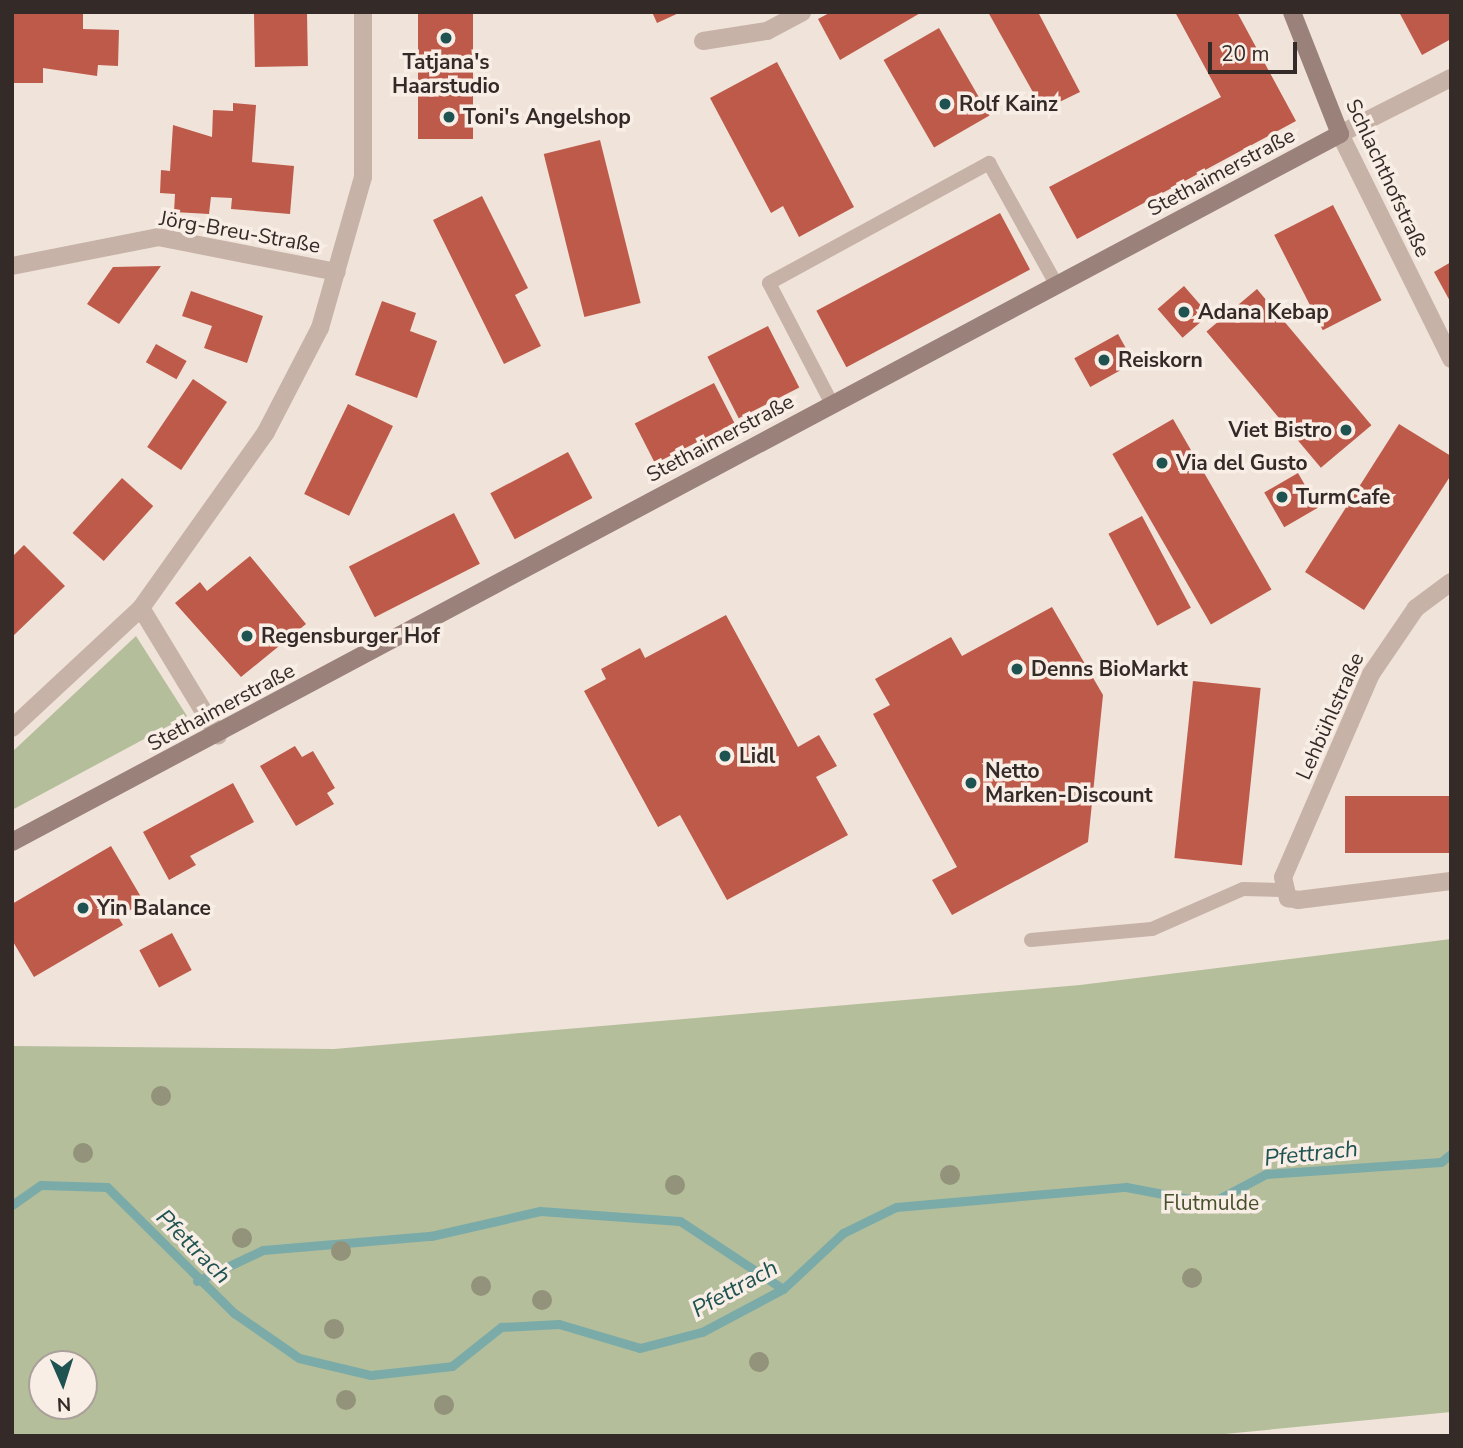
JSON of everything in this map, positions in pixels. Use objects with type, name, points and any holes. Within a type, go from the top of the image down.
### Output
[{"type":"main road","name":"Schlachthofstraße","points":[[1292,12],[1340,134]]},
{"type":"main road","name":"Stethaimerstraße","points":[[12,842],[218,735],[1340,134]]},
{"type":"street","points":[[12,728],[141,608],[266,432],[320,328],[363,177],[363,12]]},
{"type":"street","points":[[703,41],[767,31],[802,12]]},
{"type":"street","name":"Stethaimerstraße","points":[[1340,134],[1451,78]]},
{"type":"street","name":"Schlachthofstraße","points":[[1340,134],[1451,359]]},
{"type":"street","name":"Jörg-Breu-Straße","points":[[12,266],[158,237],[337,272]]},
{"type":"street","name":"Lehbühlstraße","points":[[1283,890],[1283,877],[1371,674],[1416,608],[1451,582]]},
{"type":"street","points":[[141,608],[218,735]]},
{"type":"street","points":[[1283,890],[1298,900],[1451,881]]},
{"type":"lane","points":[[832,404],[769,284],[989,163],[1056,284]]},
{"type":"lane","points":[[1031,940],[1152,929],[1243,890],[1283,890]]},
{"type":"green space","points":[[136,636],[187,716],[12,810],[12,752]]},
{"type":"green space","name":"Flutmulde","points":[[1451,939],[1451,1412],[1204,1436],[12,1436],[12,1046],[334,1049],[1080,985]]},
{"type":"building","points":[[12,12],[83,12],[83,29],[119,30],[118,66],[98,65],[97,76],[43,68],[43,83],[12,83]]},
{"type":"building","points":[[418,12],[473,12],[473,139],[418,139]]},
{"type":"building","points":[[652,12],[681,12],[657,23]]},
{"type":"building","points":[[831,12],[922,12],[840,60],[818,19]]},
{"type":"building","points":[[988,12],[1038,12],[1080,92],[1043,110]]},
{"type":"building","points":[[1175,12],[1237,12],[1296,121],[1077,239],[1049,187],[1221,97]]},
{"type":"building","points":[[1399,12],[1451,12],[1451,39],[1422,55]]},
{"type":"building","points":[[307,13],[308,66],[255,67],[254,14]]},
{"type":"building","points":[[939,28],[990,115],[934,147],[884,60]]},
{"type":"building","points":[[777,62],[854,207],[799,237],[783,206],[771,213],[710,98]]},
{"type":"building","points":[[233,103],[256,105],[252,162],[294,166],[290,214],[231,209],[232,198],[211,197],[209,214],[174,212],[175,194],[160,193],[161,170],[170,171],[173,125],[212,137],[213,110],[233,111]]},
{"type":"building","points":[[600,140],[641,303],[584,317],[544,154]]},
{"type":"building","points":[[482,196],[528,288],[515,295],[541,346],[504,364],[433,220]]},
{"type":"building","points":[[1333,205],[1382,300],[1323,330],[1274,235]]},
{"type":"building","points":[[1000,213],[1030,270],[846,367],[816,311]]},
{"type":"building","points":[[1451,262],[1451,303],[1434,272]]},
{"type":"building","points":[[161,266],[119,324],[87,304],[113,267]]},
{"type":"building","name":"Adana Kebap","points":[[1184,286],[1209,315],[1183,338],[1158,309]]},
{"type":"building","points":[[1257,289],[1371,425],[1321,468],[1206,331]]},
{"type":"building","points":[[191,291],[263,316],[247,363],[204,348],[212,326],[182,316]]},
{"type":"building","points":[[382,301],[416,313],[410,331],[437,341],[417,398],[355,375]]},
{"type":"building","points":[[768,326],[799,387],[739,418],[707,357]]},
{"type":"building","name":"Reiskorn","points":[[1118,334],[1134,363],[1090,387],[1074,358]]},
{"type":"building","points":[[156,344],[187,361],[176,379],[146,362]]},
{"type":"building","points":[[193,379],[227,402],[181,470],[147,447]]},
{"type":"building","points":[[714,383],[734,423],[655,464],[635,423]]},
{"type":"building","points":[[348,404],[393,426],[349,516],[304,494]]},
{"type":"building","points":[[1173,419],[1272,590],[1211,625],[1112,454]]},
{"type":"building","points":[[1399,424],[1451,456],[1451,475],[1364,610],[1305,572]]},
{"type":"building","points":[[568,452],[592,498],[515,539],[490,493]]},
{"type":"building","points":[[1298,473],[1318,508],[1284,527],[1264,492]]},
{"type":"building","points":[[122,478],[153,506],[104,561],[72,533]]},
{"type":"building","points":[[454,513],[480,564],[375,617],[349,567]]},
{"type":"building","points":[[1142,516],[1191,608],[1157,626],[1108,534]]},
{"type":"building","points":[[24,545],[65,586],[12,637],[12,557]]},
{"type":"building","points":[[250,556],[306,624],[241,677],[175,603],[200,582],[207,591]]},
{"type":"building","points":[[1052,607],[1103,695],[1088,842],[952,915],[932,880],[957,867],[873,714],[890,705],[875,679],[951,637],[962,656]]},
{"type":"building","name":"Lidl","points":[[726,615],[798,747],[819,735],[837,766],[816,777],[848,835],[727,900],[680,815],[658,827],[584,691],[606,679],[601,669],[640,648],[645,658]]},
{"type":"building","points":[[1193,681],[1261,688],[1242,865],[1174,858]]},
{"type":"building","points":[[295,746],[302,757],[313,751],[335,788],[327,793],[334,804],[296,826],[260,766]]},
{"type":"building","points":[[233,783],[254,822],[190,856],[196,865],[169,880],[143,832]]},
{"type":"building","points":[[1345,796],[1451,796],[1451,853],[1345,853]]},
{"type":"building","points":[[111,846],[144,902],[118,917],[123,925],[34,977],[12,940],[12,904]]},
{"type":"building","points":[[172,933],[192,970],[159,987],[139,950]]},
{"type":"waterway","name":"Pfettrach","points":[[12,1205],[41,1185],[107,1187],[234,1313],[299,1358],[371,1375],[452,1366],[501,1327],[559,1324],[640,1348],[702,1332],[783,1289],[843,1233],[896,1207],[1126,1187],[1211,1203],[1266,1174],[1441,1162],[1451,1154]]},
{"type":"waterway","points":[[197,1281],[263,1250],[431,1236],[540,1211],[680,1221],[783,1289]]},
{"type":"place","name":"Tatjana's Haarstudio","points":[[446,38]]},
{"type":"place","name":"Rolf Kainz","points":[[945,104]]},
{"type":"place","name":"Toni's Angelshop","points":[[449,117]]},
{"type":"place","name":"Adana Kebap","points":[[1184,312]]},
{"type":"place","name":"Reiskorn","points":[[1104,360]]},
{"type":"place","name":"Viet Bistro","points":[[1346,430]]},
{"type":"place","name":"Via del Gusto","points":[[1162,463]]},
{"type":"place","name":"TurmCafe","points":[[1282,497]]},
{"type":"place","name":"Regensburger Hof","points":[[247,636]]},
{"type":"place","name":"Denns BioMarkt","points":[[1017,669]]},
{"type":"place","name":"Lidl","points":[[725,756]]},
{"type":"place","name":"Netto Marken-Discount","points":[[971,783]]},
{"type":"place","name":"Yin Balance","points":[[83,908]]}]
